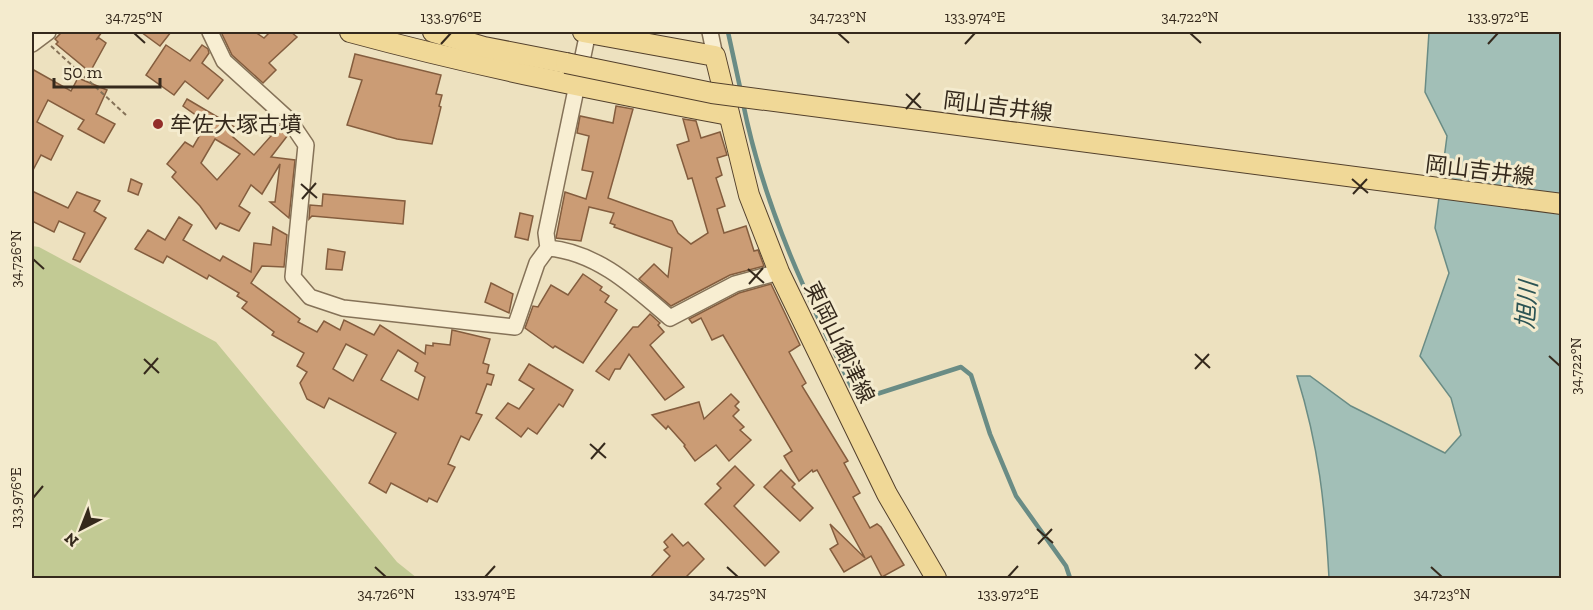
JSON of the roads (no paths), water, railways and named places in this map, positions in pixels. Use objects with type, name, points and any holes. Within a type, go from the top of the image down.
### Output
[{"type":"main road","points":[[350,32],[437,56],[578,87],[729,115]]},
{"type":"main road","name":"岡山吉井線","points":[[433,32],[484,47],[712,93],[1562,204]]},
{"type":"main road","points":[[585,32],[715,56]]},
{"type":"main road","name":"東岡山御津線","points":[[715,56],[749,195],[779,272],[887,494],[936,579]]},
{"type":"street","points":[[210,32],[224,61],[289,120],[306,145],[293,278],[310,297],[343,308],[515,327],[537,263],[548,248],[546,233],[578,87],[585,32]]},
{"type":"street","points":[[710,32],[715,56]]},
{"type":"street","points":[[548,248],[567,249],[617,273],[670,318],[735,284],[779,272]]},
{"type":"water","name":"旭川","points":[[1429,32],[1561,32],[1561,578],[1329,578],[1320,476],[1311,427],[1297,376],[1310,376],[1351,406],[1445,453],[1461,435],[1451,398],[1420,356],[1449,273],[1435,228],[1447,136],[1425,92]]},
{"type":"waterway","points":[[728,32],[741,92]]},
{"type":"waterway","points":[[743,103],[763,181],[790,255],[858,400],[961,367],[971,375],[990,434],[1016,496],[1066,566],[1070,578]]},
{"type":"place","name":"牟佐大塚古墳","points":[[158,124]]}]
